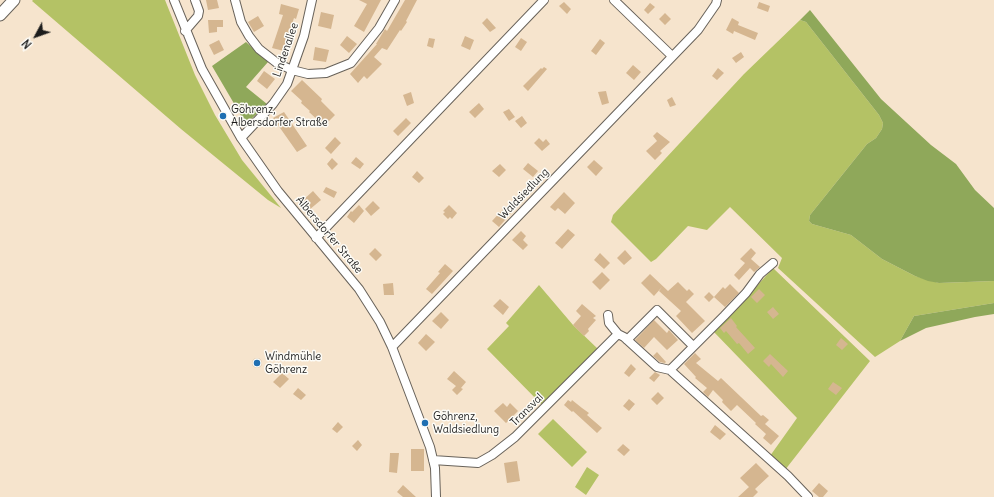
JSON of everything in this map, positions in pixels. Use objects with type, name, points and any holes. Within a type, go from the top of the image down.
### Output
[{"type":"main road","points":[[0,15],[14,0]]},
{"type":"street","name":"Albersdorfer Straße","points":[[174,0],[185,31],[202,69],[241,138],[278,192],[359,289],[374,312],[392,347],[430,447],[436,475],[436,497]]},
{"type":"street","points":[[185,31],[198,16],[199,11],[195,0]]},
{"type":"street","points":[[235,0],[241,22],[259,49],[277,63],[292,70],[308,74],[326,73],[351,63],[379,28],[395,0]]},
{"type":"street","name":"Lindenallee","points":[[241,138],[259,121],[287,84],[304,36],[312,0]]},
{"type":"street","points":[[316,238],[499,49],[544,0]]},
{"type":"street","points":[[614,0],[672,56]]},
{"type":"street","name":"Waldsiedlung","points":[[392,347],[698,30],[716,4],[716,0]]},
{"type":"street","points":[[670,370],[746,293],[760,274],[773,263]]},
{"type":"street","points":[[627,340],[657,310],[693,346]]},
{"type":"street","points":[[608,315],[609,323],[618,334],[627,340],[656,367],[670,370],[788,476],[808,497]]},
{"type":"street","name":"Transval","points":[[433,460],[478,463],[492,456],[515,437],[618,334]]},
{"type":"green space","points":[[165,0],[195,75],[215,115],[242,160],[281,208],[268,200],[181,129],[32,1]]},
{"type":"green space","points":[[810,10],[881,99],[931,145],[956,164],[975,190],[994,208],[994,281],[939,283],[928,281],[882,259],[851,235],[812,224],[809,221],[810,215],[867,144],[876,138],[882,129],[883,123],[879,115],[806,22],[800,20]]},
{"type":"green space","points":[[800,20],[806,22],[879,115],[883,123],[882,129],[876,138],[867,144],[810,215],[809,221],[812,224],[851,235],[882,259],[915,276],[939,283],[994,281],[994,303],[914,316],[900,341],[875,357],[778,268],[782,258],[730,207],[707,230],[688,226],[656,259],[651,262],[611,222],[613,215],[744,74]]},
{"type":"green space","points":[[246,42],[268,62],[246,87],[267,104],[246,124],[212,66]]},
{"type":"green space","points":[[773,268],[870,361],[785,470],[770,456],[797,418],[713,331]]},
{"type":"green space","points":[[539,285],[573,325],[599,350],[542,405],[487,349],[509,326],[506,323]]},
{"type":"green space","points":[[994,303],[994,314],[926,328],[900,341],[914,316]]},
{"type":"green space","points":[[553,419],[587,452],[572,467],[538,434]]},
{"type":"green space","points":[[587,467],[599,475],[586,495],[575,487]]},
{"type":"building","points":[[206,0],[217,0],[219,8],[208,10]]},
{"type":"building","points":[[359,0],[381,0],[364,32],[354,26],[367,4]]},
{"type":"building","points":[[405,0],[417,0],[406,21],[407,22],[387,50],[382,48],[374,57],[382,64],[367,79],[364,76],[358,83],[350,74],[377,44],[385,29],[387,31]]},
{"type":"building","points":[[564,2],[571,9],[567,14],[559,6]]},
{"type":"building","points":[[759,2],[770,6],[768,12],[757,8]]},
{"type":"building","points":[[650,3],[655,7],[648,14],[644,10]]},
{"type":"building","points":[[281,4],[299,9],[289,33],[293,34],[289,48],[285,46],[284,51],[272,48],[283,15],[279,14]]},
{"type":"building","points":[[321,12],[334,15],[331,29],[318,26]]},
{"type":"building","points":[[665,13],[671,19],[665,25],[659,19]]},
{"type":"building","points":[[258,16],[264,26],[254,32],[248,22]]},
{"type":"building","points":[[487,18],[496,28],[490,32],[482,23]]},
{"type":"building","points":[[732,18],[739,22],[738,25],[758,33],[755,40],[734,31],[733,34],[726,30]]},
{"type":"building","points":[[208,20],[223,20],[223,27],[217,27],[217,32],[209,33]]},
{"type":"building","points":[[347,36],[357,44],[349,53],[340,45]]},
{"type":"building","points":[[465,36],[474,40],[470,50],[461,46]]},
{"type":"building","points":[[429,38],[435,39],[433,48],[427,46]]},
{"type":"building","points":[[521,38],[527,42],[521,51],[515,47]]},
{"type":"building","points":[[600,39],[605,43],[596,55],[591,51]]},
{"type":"building","points":[[219,40],[224,50],[214,55],[209,45]]},
{"type":"building","points":[[315,47],[329,50],[326,62],[313,60]]},
{"type":"building","points":[[741,52],[744,57],[736,63],[732,58]]},
{"type":"building","points":[[633,65],[641,72],[634,80],[626,73]]},
{"type":"building","points":[[544,67],[547,69],[528,91],[523,86],[541,68],[542,69]]},
{"type":"building","points":[[718,68],[724,73],[717,80],[712,76]]},
{"type":"building","points":[[264,71],[275,79],[267,89],[257,81]]},
{"type":"building","points":[[302,80],[322,99],[321,101],[335,115],[324,126],[309,112],[310,111],[301,103],[302,101],[291,91]]},
{"type":"building","points":[[606,91],[609,103],[602,105],[598,92]]},
{"type":"building","points":[[411,92],[414,103],[407,106],[403,95]]},
{"type":"building","points":[[672,97],[676,105],[670,107],[667,100]]},
{"type":"building","points":[[479,103],[484,109],[475,118],[469,112]]},
{"type":"building","points":[[509,109],[515,117],[509,121],[503,112]]},
{"type":"building","points":[[284,112],[307,146],[297,152],[273,118]]},
{"type":"building","points":[[522,116],[527,123],[521,128],[515,121]]},
{"type":"building","points":[[406,118],[411,123],[398,136],[393,131]]},
{"type":"building","points":[[657,132],[670,142],[660,151],[662,153],[655,160],[646,151],[657,141],[653,136]]},
{"type":"building","points":[[335,137],[341,143],[331,154],[325,148]]},
{"type":"building","points":[[539,138],[543,142],[546,139],[550,144],[542,151],[534,143]]},
{"type":"building","points":[[356,157],[364,164],[360,169],[351,163]]},
{"type":"building","points":[[332,158],[338,164],[332,170],[327,164]]},
{"type":"building","points":[[594,160],[603,168],[596,176],[587,167]]},
{"type":"building","points":[[528,163],[538,171],[533,177],[523,169]]},
{"type":"building","points":[[500,164],[506,170],[499,177],[492,171]]},
{"type":"building","points":[[417,171],[424,178],[419,183],[412,177]]},
{"type":"building","points":[[326,187],[337,192],[334,198],[323,192]]},
{"type":"building","points":[[313,191],[321,200],[309,210],[302,201]]},
{"type":"building","points":[[564,192],[575,203],[565,214],[558,208],[555,211],[550,207]]},
{"type":"building","points":[[373,201],[380,208],[371,216],[365,209]]},
{"type":"building","points":[[359,205],[364,211],[354,223],[347,217],[351,211],[352,212]]},
{"type":"building","points":[[449,205],[457,213],[452,219],[450,217],[448,219],[443,214],[445,212],[443,211]]},
{"type":"building","points":[[505,207],[511,213],[499,227],[492,221]]},
{"type":"building","points":[[568,229],[575,235],[562,249],[555,243]]},
{"type":"building","points":[[521,231],[526,236],[523,240],[528,245],[523,250],[512,240]]},
{"type":"building","points":[[375,248],[382,255],[376,261],[369,254]]},
{"type":"building","points":[[751,248],[756,253],[751,259],[760,267],[754,272],[750,268],[739,280],[734,275],[745,263],[740,259]]},
{"type":"building","points":[[625,250],[632,258],[624,265],[617,258]]},
{"type":"building","points":[[600,253],[610,263],[604,269],[594,260]]},
{"type":"building","points":[[445,264],[453,271],[432,294],[426,289],[440,273],[438,272]]},
{"type":"building","points":[[602,272],[610,280],[600,290],[592,282]]},
{"type":"building","points":[[650,274],[668,291],[678,282],[687,291],[689,289],[694,294],[686,302],[705,321],[692,333],[676,316],[681,311],[659,291],[662,287],[654,296],[641,283]]},
{"type":"building","points":[[393,283],[394,295],[384,295],[383,284]]},
{"type":"building","points":[[730,284],[739,293],[725,307],[714,297],[723,287],[725,289]]},
{"type":"building","points":[[759,289],[765,295],[757,303],[751,297]]},
{"type":"building","points":[[709,292],[714,297],[709,302],[704,297]]},
{"type":"building","points":[[500,299],[509,307],[503,315],[493,306]]},
{"type":"building","points":[[582,304],[596,316],[593,318],[596,320],[584,336],[573,325],[581,316],[576,311]]},
{"type":"building","points":[[773,307],[779,314],[773,319],[767,312]]},
{"type":"building","points":[[441,312],[449,320],[441,329],[432,321]]},
{"type":"building","points":[[731,318],[737,326],[736,327],[755,348],[748,354],[739,343],[737,344],[726,331],[724,333],[720,328]]},
{"type":"building","points":[[654,320],[667,333],[669,330],[678,340],[667,350],[654,337],[644,348],[635,340]]},
{"type":"building","points":[[426,334],[435,342],[426,351],[418,343]]},
{"type":"building","points":[[841,338],[848,344],[842,350],[836,345]]},
{"type":"building","points":[[657,352],[666,362],[665,363],[660,362],[653,356]]},
{"type":"building","points":[[695,353],[701,359],[696,363],[718,381],[721,378],[761,416],[763,415],[769,420],[765,424],[779,436],[771,445],[763,438],[766,434],[737,405],[731,411],[713,390],[708,397],[703,392],[707,388],[695,378],[696,377],[684,364]]},
{"type":"building","points":[[770,354],[788,371],[783,377],[771,364],[769,367],[763,361]]},
{"type":"building","name":"Windmühle Göhrenz","points":[[255,358],[259,358],[262,363],[259,368],[255,368],[252,365],[252,361]]},
{"type":"building","points":[[631,364],[636,369],[629,377],[624,373]]},
{"type":"building","points":[[454,371],[466,382],[461,388],[463,389],[457,395],[452,390],[456,386],[447,379]]},
{"type":"building","points":[[655,372],[660,375],[654,382],[649,378]]},
{"type":"building","points":[[282,373],[289,379],[280,388],[273,382]]},
{"type":"building","points":[[833,382],[842,388],[836,395],[828,389]]},
{"type":"building","points":[[298,388],[306,395],[301,400],[293,394]]},
{"type":"building","points":[[658,392],[664,398],[657,405],[651,399]]},
{"type":"building","points":[[629,399],[635,404],[629,411],[623,406]]},
{"type":"building","points":[[568,400],[571,402],[572,400],[589,413],[587,415],[602,428],[597,433],[573,411],[572,412],[564,405]]},
{"type":"building","points":[[503,403],[507,407],[510,403],[518,411],[506,423],[494,411]]},
{"type":"building","points":[[338,422],[343,427],[337,433],[332,429]]},
{"type":"building","points":[[715,425],[726,434],[720,440],[710,432]]},
{"type":"building","points":[[358,440],[362,445],[357,451],[352,446]]},
{"type":"building","points":[[623,444],[630,450],[624,456],[617,450]]},
{"type":"building","points":[[411,449],[424,449],[424,471],[411,471]]},
{"type":"building","points":[[390,453],[399,453],[397,473],[389,472]]},
{"type":"building","points":[[517,461],[520,481],[507,483],[504,463]]},
{"type":"building","points":[[756,463],[769,476],[755,489],[758,492],[753,497],[738,497],[749,487],[740,478]]},
{"type":"building","points":[[819,483],[828,491],[823,497],[819,497],[812,491]]},
{"type":"building","points":[[403,485],[416,497],[403,497],[397,492]]},
{"type":"place","name":"Göhrenz, Albersdorfer Straße","points":[[223,116]]},
{"type":"place","name":"Windmühle Göhrenz","points":[[257,363]]},
{"type":"place","name":"Göhrenz, Waldsiedlung","points":[[425,423]]}]
